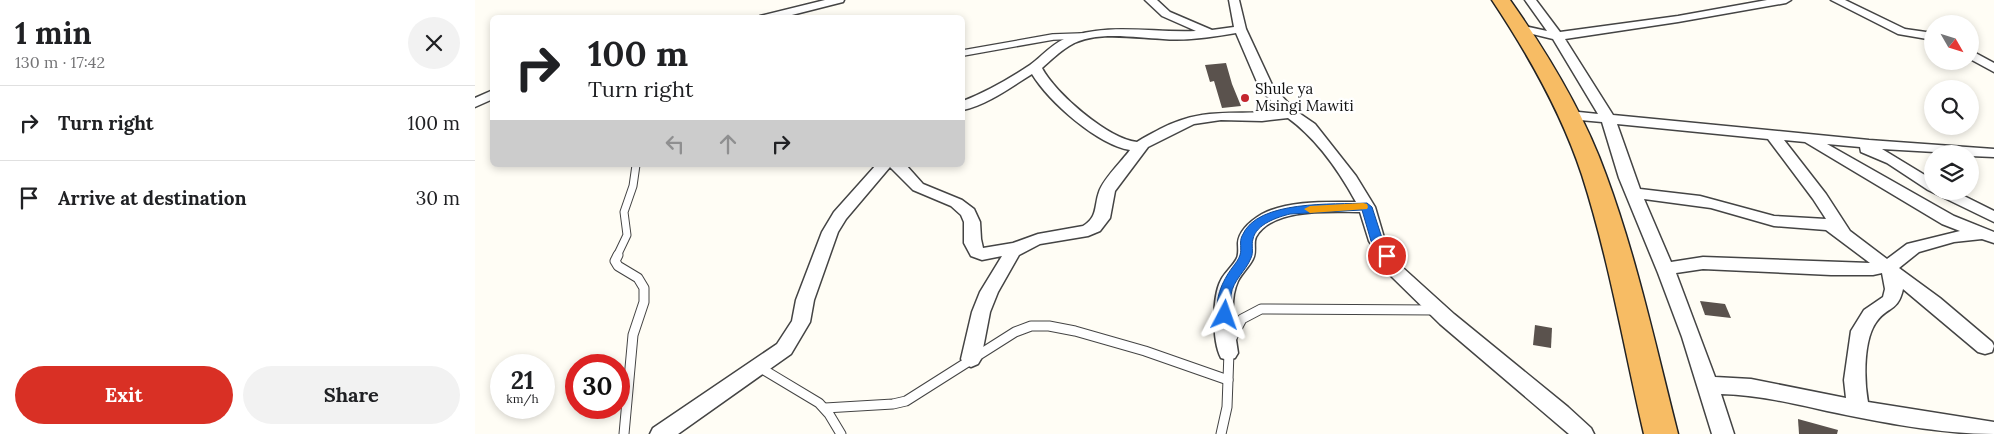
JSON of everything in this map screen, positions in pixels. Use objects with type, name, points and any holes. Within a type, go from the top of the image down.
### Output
[{"type":"highway","points":[[1501,0],[1520,28],[1569,115],[1594,175],[1617,255],[1661,434]]},
{"type":"street","points":[[775,15],[817,3],[839,0]]},
{"type":"street","points":[[1150,0],[1166,14],[1212,34]]},
{"type":"street","points":[[1234,0],[1240,29],[1267,89],[1291,114],[1310,128],[1351,179],[1367,207],[1377,241],[1396,271],[1437,310],[1561,413],[1583,434]]},
{"type":"street","points":[[1530,0],[1556,36],[1607,119],[1623,169],[1665,269],[1709,385],[1723,434]]},
{"type":"street","points":[[1520,28],[1556,36],[1678,19],[1786,0]]},
{"type":"street","points":[[1836,0],[1902,32],[1924,36]]},
{"type":"street","points":[[965,105],[982,98],[1035,67],[1065,42],[1084,36],[1126,32],[1164,36],[1212,34],[1240,29]]},
{"type":"street","points":[[1979,59],[1994,68]]},
{"type":"street","points":[[1035,67],[1037,74],[1048,86],[1098,129],[1118,142],[1140,146]]},
{"type":"street","points":[[475,103],[490,96]]},
{"type":"street","points":[[971,358],[981,312],[989,292],[1013,251],[1036,240],[1088,231],[1096,226],[1105,209],[1107,190],[1140,146],[1192,120],[1221,116],[1262,117],[1291,114]]},
{"type":"street","points":[[1569,115],[1827,140],[1994,153]]},
{"type":"street","points":[[1772,134],[1820,197],[1843,232]]},
{"type":"street","points":[[1805,137],[1948,220],[1987,236]]},
{"type":"street","points":[[1827,140],[1883,154],[1924,182]]},
{"type":"street","points":[[661,434],[778,354],[801,322],[805,300],[830,232],[840,216],[882,167]]},
{"type":"street","points":[[900,167],[916,185],[960,205],[968,212],[972,219],[972,241],[977,252],[982,254],[1019,247]]},
{"type":"street","points":[[1634,193],[1683,198],[1721,206],[1774,221],[1823,223],[1843,232],[1887,269],[1934,303],[1985,347]]},
{"type":"street","points":[[1959,200],[1994,217]]},
{"type":"street","points":[[1228,353],[1225,295],[1229,281],[1246,256],[1247,237],[1259,223],[1275,214],[1290,210],[1367,207]]},
{"type":"street","points":[[1665,269],[1703,263],[1831,269],[1887,269],[1913,248],[1954,237],[1987,236]]},
{"type":"street","points":[[1858,408],[1854,380],[1861,331],[1871,315],[1891,300],[1894,289],[1887,269]]},
{"type":"street","points":[[1709,385],[1751,387],[1858,408],[1994,431]]},
{"type":"lane","points":[[965,53],[1053,37],[1084,36]]},
{"type":"lane","points":[[624,434],[633,335],[644,302],[644,288],[637,278],[618,266],[615,261],[627,235],[624,212],[633,186],[636,167]]},
{"type":"lane","points":[[1221,434],[1227,407],[1228,353],[1235,329],[1247,313],[1261,309],[1437,310]]},
{"type":"lane","points":[[825,408],[893,404],[906,401],[971,358],[1015,332],[1031,326],[1049,326],[1075,330],[1145,351],[1227,380]]},
{"type":"lane","points":[[759,367],[825,408],[841,434]]},
{"type":"building","points":[[1226,63],[1241,106],[1222,108],[1214,81],[1210,82],[1205,65]]},
{"type":"building","points":[[1700,301],[1725,304],[1731,318],[1705,315]]},
{"type":"building","points":[[1535,325],[1552,328],[1551,348],[1533,345]]},
{"type":"building","points":[[1798,419],[1838,430],[1837,434],[1799,434]]},
{"type":"slow traffic","points":[[1310,209],[1363,207]]},
{"type":"place","name":"Shule ya Msingi Mawiti","points":[[1245,98]]},
{"type":"route","points":[[1225,315],[1225,295],[1229,281],[1246,256],[1247,237],[1259,223],[1275,214],[1290,210],[1367,207],[1377,241],[1387,256]]}]
